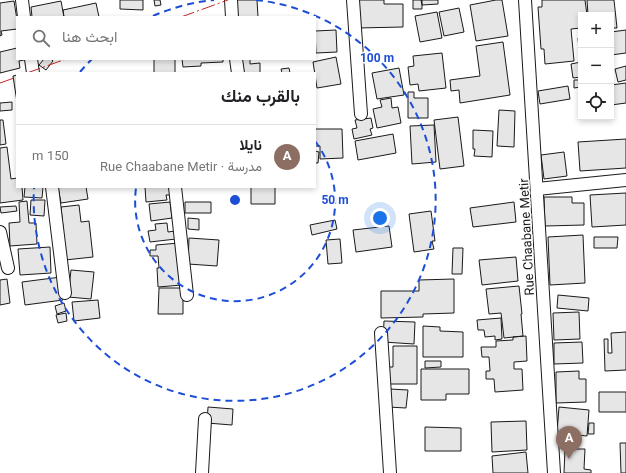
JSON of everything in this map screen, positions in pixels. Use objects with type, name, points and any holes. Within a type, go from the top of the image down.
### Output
[{"type":"street","points":[[22,0],[24,16]]},
{"type":"street","points":[[231,0],[232,16]]},
{"type":"street","points":[[353,0],[361,114]]},
{"type":"street","name":"Rue Chaabane Metir","points":[[525,0],[554,473]]},
{"type":"street","points":[[31,60],[34,72]]},
{"type":"street","points":[[236,60],[238,72]]},
{"type":"street","points":[[537,189],[626,180]]},
{"type":"street","points":[[52,188],[65,293]]},
{"type":"street","points":[[175,188],[187,295]]},
{"type":"street","points":[[0,232],[8,268]]},
{"type":"street","points":[[381,333],[390,473]]},
{"type":"street","points":[[202,473],[205,419]]},
{"type":"building","points":[[120,0],[143,0],[143,10],[120,9]]},
{"type":"building","points":[[154,0],[160,0],[161,5],[155,6]]},
{"type":"building","points":[[233,0],[257,0],[258,16],[233,16]]},
{"type":"building","points":[[357,0],[384,0],[384,4],[403,4],[403,27],[357,28]]},
{"type":"building","points":[[413,0],[422,0],[422,9],[413,9]]},
{"type":"building","points":[[421,0],[438,0],[438,4],[422,5]]},
{"type":"building","points":[[502,0],[508,36],[476,41],[470,5]]},
{"type":"building","points":[[542,0],[585,0],[587,12],[578,12],[578,28],[571,29],[574,61],[545,64],[544,49],[541,49],[538,7],[542,7]]},
{"type":"building","points":[[587,0],[614,0],[617,28],[614,28],[614,12],[588,12]]},
{"type":"building","points":[[14,1],[16,16],[16,29],[1,31],[2,35],[0,36],[0,3]]},
{"type":"building","points":[[61,1],[64,16],[32,16],[31,7]]},
{"type":"building","points":[[96,3],[99,16],[64,16],[63,10]]},
{"type":"building","points":[[459,8],[464,32],[444,36],[439,12]]},
{"type":"building","points":[[437,12],[442,38],[420,42],[415,16]]},
{"type":"building","points":[[336,30],[337,52],[316,53],[316,31]]},
{"type":"building","points":[[626,30],[626,53],[614,55],[614,32]]},
{"type":"building","points":[[503,42],[510,95],[460,103],[459,90],[451,91],[450,80],[480,76],[476,46]]},
{"type":"building","points":[[16,48],[16,60],[24,60],[19,61],[20,68],[0,73],[0,52]]},
{"type":"building","points":[[442,53],[446,88],[419,91],[418,84],[410,85],[408,67],[414,66],[413,56]]},
{"type":"building","points":[[336,57],[341,84],[317,88],[316,72],[315,72],[313,62]]},
{"type":"building","points":[[43,60],[53,61],[46,70],[39,65]]},
{"type":"building","points":[[154,60],[175,60],[175,72],[154,72]]},
{"type":"building","points":[[182,60],[223,60],[223,62],[201,63],[201,66],[183,67]]},
{"type":"building","points":[[241,60],[250,60],[250,64],[260,63],[260,72],[241,72]]},
{"type":"building","points":[[578,63],[578,77],[573,78],[571,64]]},
{"type":"building","points":[[626,66],[626,80],[618,82],[615,69]]},
{"type":"building","points":[[289,68],[290,72],[282,72],[281,69]]},
{"type":"building","points":[[399,68],[404,95],[377,99],[372,73]]},
{"type":"building","points":[[16,75],[16,96],[13,76]]},
{"type":"building","points":[[574,80],[578,80],[578,87],[574,88]]},
{"type":"building","points":[[626,83],[626,103],[614,105],[614,85]]},
{"type":"building","points":[[568,86],[570,99],[540,104],[538,91]]},
{"type":"building","points":[[408,92],[414,92],[414,98],[428,98],[428,118],[408,118]]},
{"type":"building","points":[[391,98],[392,108],[398,107],[401,123],[377,128],[373,109],[382,107],[380,100]]},
{"type":"building","points":[[12,102],[12,110],[0,111],[0,103]]},
{"type":"building","points":[[499,110],[515,111],[514,147],[497,146]]},
{"type":"building","points":[[458,117],[464,166],[440,169],[434,120]]},
{"type":"building","points":[[371,118],[373,128],[370,129],[372,135],[354,139],[352,129],[357,128],[355,120]]},
{"type":"building","points":[[0,120],[3,120],[6,144],[0,145]]},
{"type":"building","points":[[434,125],[436,162],[412,164],[410,126]]},
{"type":"building","points":[[316,129],[342,129],[343,158],[320,159],[320,146],[316,146]]},
{"type":"building","points":[[473,130],[493,131],[492,157],[474,156],[475,149],[473,149]]},
{"type":"building","points":[[393,134],[396,153],[358,160],[355,141]]},
{"type":"building","points":[[626,139],[626,168],[580,171],[578,142]]},
{"type":"building","points":[[7,147],[11,179],[16,178],[16,188],[22,188],[23,200],[0,203],[0,148]]},
{"type":"building","points":[[316,151],[319,152],[318,163],[316,163]]},
{"type":"building","points":[[564,152],[567,176],[544,179],[541,155]]},
{"type":"building","points":[[25,188],[43,188],[42,198],[24,197]]},
{"type":"building","points":[[58,188],[86,188],[88,199],[61,203]]},
{"type":"building","points":[[145,188],[174,188],[175,195],[166,195],[167,200],[146,202]]},
{"type":"building","points":[[251,188],[275,188],[275,204],[251,204]]},
{"type":"building","points":[[626,193],[626,225],[592,227],[590,195]]},
{"type":"building","points":[[544,197],[572,197],[572,203],[584,203],[584,225],[545,226]]},
{"type":"building","points":[[31,200],[45,200],[44,216],[30,215]]},
{"type":"building","points":[[27,201],[29,223],[36,223],[37,244],[10,246],[9,223],[20,222],[19,202]]},
{"type":"building","points":[[170,202],[172,218],[151,221],[149,204]]},
{"type":"building","points":[[185,202],[211,202],[211,213],[185,213]]},
{"type":"building","points":[[514,202],[516,222],[473,227],[470,208]]},
{"type":"building","points":[[79,205],[81,222],[89,221],[93,257],[65,260],[61,207]]},
{"type":"building","points":[[16,206],[17,211],[1,213],[0,207]]},
{"type":"building","points":[[431,211],[435,241],[432,241],[434,249],[414,252],[409,214]]},
{"type":"building","points":[[188,218],[199,219],[199,230],[188,229]]},
{"type":"building","points":[[335,220],[337,229],[312,235],[310,225]]},
{"type":"building","points":[[167,223],[168,232],[175,231],[176,239],[150,242],[148,231],[156,230],[155,224]]},
{"type":"building","points":[[389,226],[392,247],[356,252],[353,230]]},
{"type":"building","points":[[583,235],[585,283],[550,285],[548,237]]},
{"type":"building","points":[[594,237],[618,237],[617,248],[594,248]]},
{"type":"building","points":[[189,238],[219,240],[217,266],[188,264]]},
{"type":"building","points":[[340,239],[342,263],[328,264],[326,240]]},
{"type":"building","points":[[179,243],[182,285],[158,287],[158,256],[150,256],[150,250],[156,250],[156,245]]},
{"type":"building","points":[[50,247],[51,273],[20,275],[18,249]]},
{"type":"building","points":[[453,248],[463,248],[462,274],[452,274]]},
{"type":"building","points":[[516,257],[518,281],[482,285],[479,260]]},
{"type":"building","points":[[71,270],[94,272],[91,299],[68,297]]},
{"type":"building","points":[[61,277],[63,300],[25,305],[22,282]]},
{"type":"building","points":[[7,279],[10,303],[0,305],[0,280]]},
{"type":"building","points":[[454,279],[454,313],[423,314],[423,317],[381,318],[381,291],[419,291],[419,280]]},
{"type":"building","points":[[519,286],[523,336],[504,338],[501,313],[489,314],[486,289]]},
{"type":"building","points":[[159,288],[183,288],[183,314],[158,314]]},
{"type":"building","points":[[558,295],[589,298],[588,311],[557,308]]},
{"type":"building","points":[[98,300],[100,318],[74,321],[72,302]]},
{"type":"building","points":[[64,303],[66,311],[57,314],[55,306]]},
{"type":"building","points":[[579,312],[580,339],[554,340],[553,313]]},
{"type":"building","points":[[66,313],[67,321],[58,323],[56,315]]},
{"type":"building","points":[[501,318],[502,339],[495,340],[495,336],[485,337],[484,330],[478,330],[477,320]]},
{"type":"building","points":[[384,321],[415,322],[414,344],[383,342]]},
{"type":"building","points":[[423,326],[440,327],[440,331],[463,332],[463,357],[423,357]]},
{"type":"building","points":[[626,332],[626,370],[605,371],[604,339],[608,339],[608,353],[612,353],[611,333]]},
{"type":"building","points":[[526,336],[527,361],[514,362],[514,369],[522,369],[523,390],[495,392],[494,379],[486,379],[486,371],[490,371],[489,357],[482,357],[481,347],[496,347],[496,341],[513,340],[513,337]]},
{"type":"building","points":[[582,342],[583,363],[554,364],[554,343]]},
{"type":"building","points":[[393,346],[417,346],[417,384],[389,384],[389,367],[393,367]]},
{"type":"building","points":[[425,361],[441,361],[441,367],[425,368]]},
{"type":"building","points":[[421,369],[469,369],[469,394],[446,394],[446,400],[421,400]]},
{"type":"building","points":[[579,371],[579,379],[586,379],[586,402],[556,403],[556,372]]},
{"type":"building","points":[[390,389],[408,390],[406,408],[388,407]]},
{"type":"building","points":[[599,392],[626,392],[626,412],[599,412]]},
{"type":"building","points":[[208,407],[233,409],[232,425],[207,423]]},
{"type":"building","points":[[559,407],[589,410],[587,436],[557,433]]},
{"type":"building","points":[[526,421],[527,450],[492,452],[491,422]]},
{"type":"building","points":[[589,423],[594,423],[594,434],[588,434]]},
{"type":"building","points":[[425,427],[461,428],[461,451],[425,451]]},
{"type":"building","points":[[620,443],[626,443],[626,473],[621,473]]},
{"type":"building","points":[[565,449],[585,449],[584,469],[591,470],[591,473],[564,473]]},
{"type":"building","points":[[526,452],[528,473],[493,473],[492,456]]},
{"type":"power","points":[[184,16],[228,0]]},
{"type":"power","points":[[30,72],[63,60]]},
{"type":"power","points":[[0,83],[16,77]]},
{"type":"place","name":"نايلا","points":[[569,459]]}]
